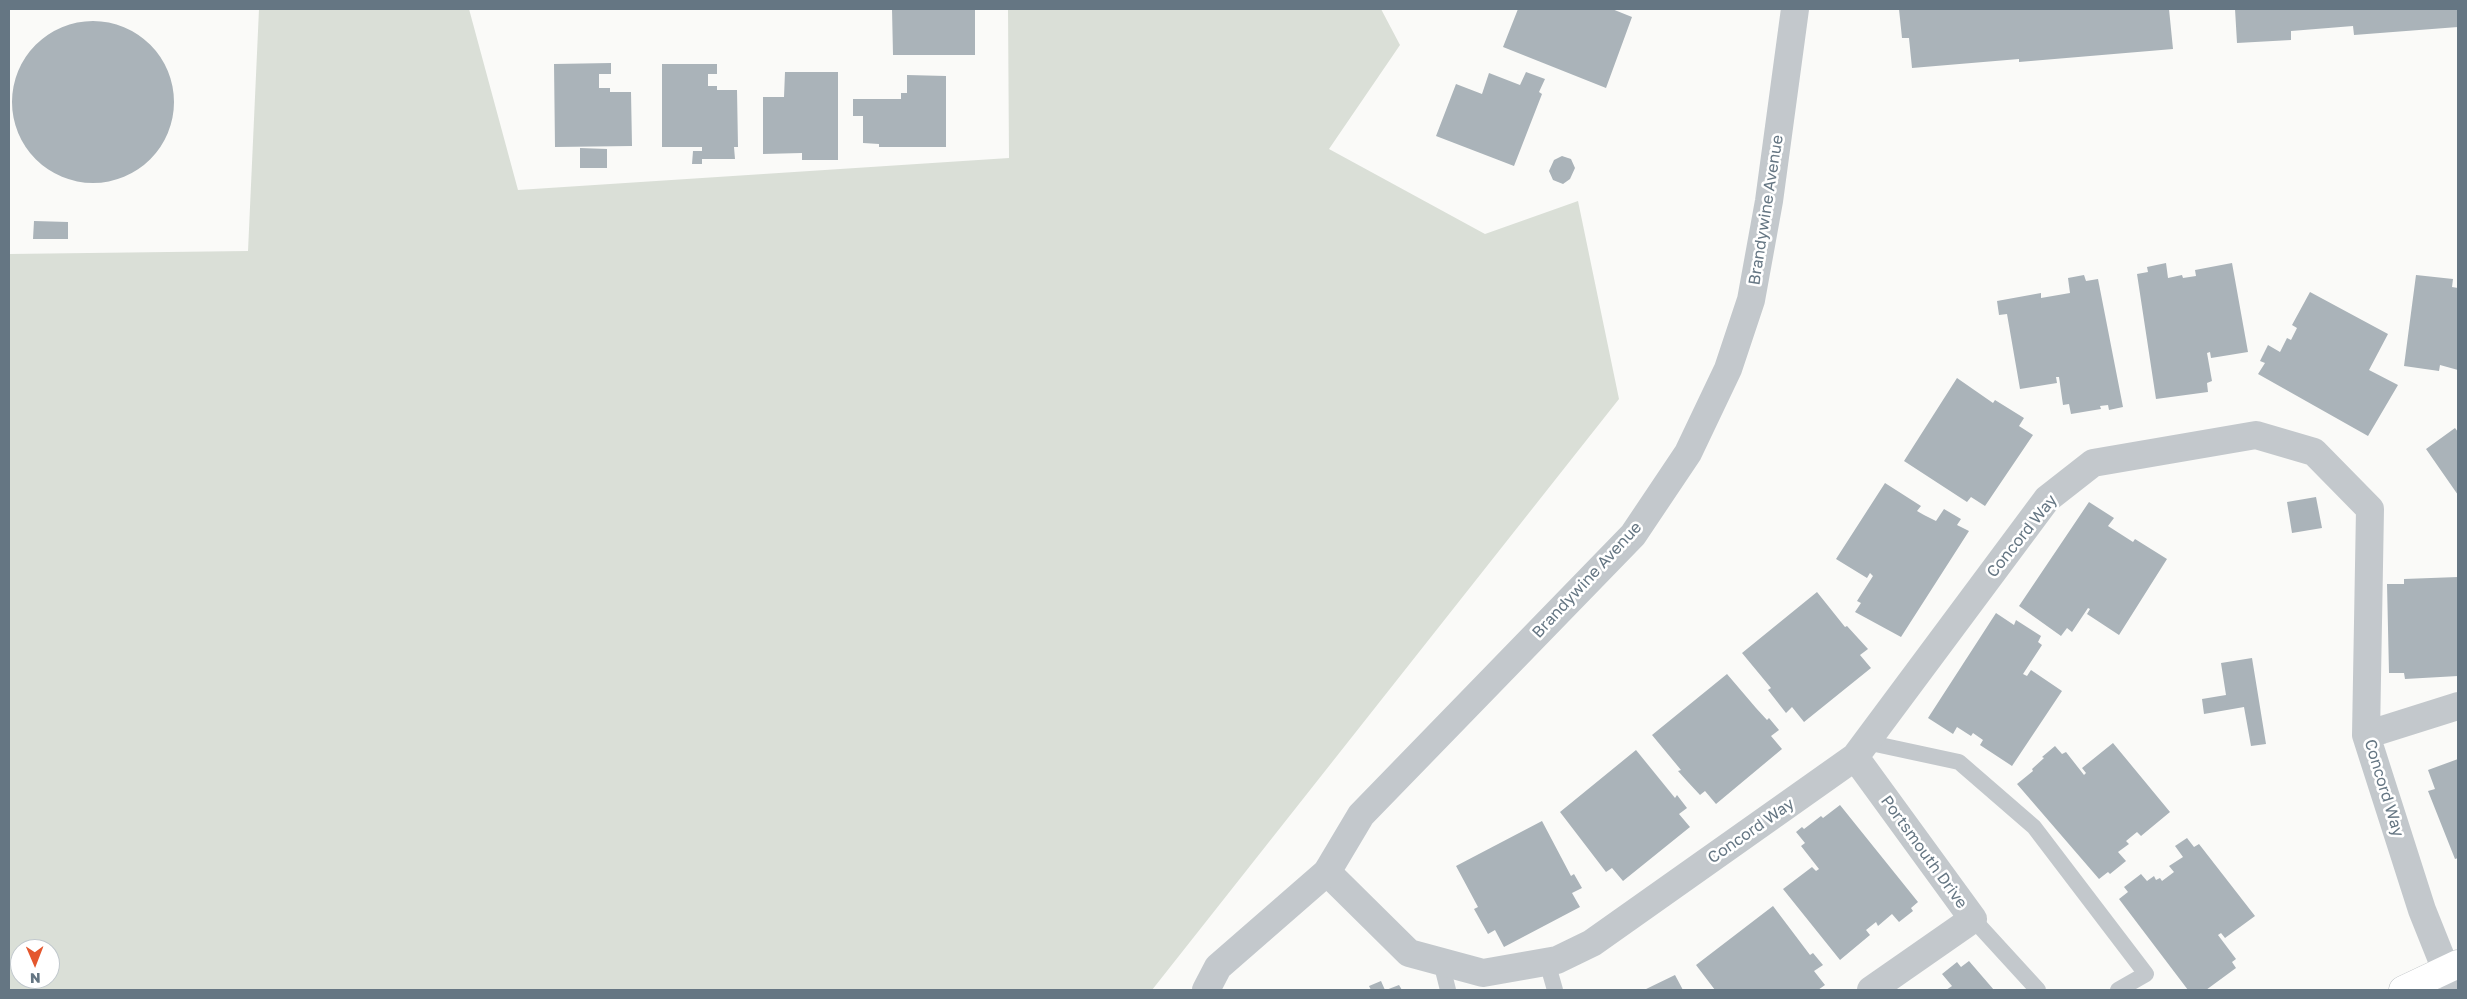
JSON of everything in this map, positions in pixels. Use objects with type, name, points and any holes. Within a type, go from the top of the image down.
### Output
[{"type":"main road","points":[[2403,990],[2454,975]]},
{"type":"street","name":"Brandywine Avenue","points":[[1206,990],[1218,967],[1327,872],[1361,815],[1632,535],[1688,453],[1728,369],[1751,300],[1770,201],[1795,9]]},
{"type":"street","name":"Concord Way","points":[[1327,872],[1409,953],[1483,973],[1557,960],[1592,943],[1861,749],[2047,499],[2093,464],[2256,435],[2314,452],[2370,509],[2366,735],[2422,910],[2454,975]]},
{"type":"street","points":[[2366,735],[2458,706]]},
{"type":"street","name":"Portsmouth Drive","points":[[1861,749],[1973,919],[1871,990]]},
{"type":"lane","points":[[1861,749],[1959,762],[2034,827],[2146,974],[2118,990]]},
{"type":"lane","points":[[1973,919],[2038,990]]},
{"type":"lane","points":[[1441,962],[1448,990]]},
{"type":"lane","points":[[1547,962],[1555,990]]},
{"type":"shaded area","points":[[259,9],[469,9],[518,190],[1009,158],[1008,9],[1381,9],[1400,45],[1329,149],[1485,234],[1578,201],[1619,399],[1152,990],[9,990],[9,254],[248,251]]},
{"type":"building","points":[[892,9],[975,9],[975,55],[893,55]]},
{"type":"building","points":[[1518,9],[1612,9],[1632,17],[1606,88],[1503,47]]},
{"type":"building","points":[[1899,9],[2169,9],[2173,49],[2019,62],[2019,59],[1912,68],[1909,38],[1902,38]]},
{"type":"building","points":[[2235,9],[2458,9],[2458,27],[2354,35],[2353,26],[2291,31],[2291,40],[2237,43]]},
{"type":"building","points":[[101,21],[117,24],[131,30],[145,39],[156,50],[171,78],[174,102],[173,118],[165,140],[156,154],[145,165],[117,180],[85,183],[69,180],[55,174],[41,165],[30,154],[15,126],[12,94],[15,78],[21,64],[30,50],[41,39],[69,24]]},
{"type":"building","points":[[611,63],[611,74],[599,74],[599,88],[610,88],[610,92],[631,92],[632,146],[555,147],[554,64]]},
{"type":"building","points":[[662,64],[717,64],[717,74],[708,74],[708,86],[717,86],[717,90],[737,90],[738,147],[734,147],[735,159],[702,159],[702,164],[692,164],[693,151],[702,151],[702,147],[662,147]]},
{"type":"building","points":[[785,72],[838,72],[838,160],[802,160],[802,153],[763,154],[763,97],[784,97]]},
{"type":"building","points":[[1526,72],[1545,79],[1539,92],[1542,94],[1514,166],[1436,136],[1456,84],[1482,94],[1489,73],[1520,85]]},
{"type":"building","points":[[907,75],[946,76],[946,147],[879,147],[879,144],[863,143],[863,116],[853,116],[853,99],[901,99],[901,93],[907,93]]},
{"type":"building","points":[[580,148],[607,149],[607,168],[580,168]]},
{"type":"building","points":[[1562,156],[1571,159],[1575,168],[1570,179],[1563,184],[1553,180],[1549,171],[1554,160]]},
{"type":"building","points":[[34,221],[68,222],[68,239],[33,239]]},
{"type":"building","points":[[2166,263],[2168,278],[2182,275],[2183,278],[2196,276],[2195,270],[2232,263],[2248,352],[2211,358],[2210,352],[2207,353],[2212,381],[2207,383],[2208,392],[2156,399],[2137,274],[2148,272],[2147,267]]},
{"type":"building","points":[[2084,275],[2086,281],[2098,279],[2123,407],[2109,410],[2108,405],[2100,406],[2101,409],[2071,414],[2069,404],[2063,405],[2059,377],[2056,377],[2057,383],[2020,389],[2007,314],[1999,315],[1997,301],[2041,293],[2041,298],[2070,293],[2068,278]]},
{"type":"building","points":[[2416,275],[2453,279],[2452,287],[2458,288],[2458,370],[2440,365],[2439,371],[2404,366]]},
{"type":"building","points":[[2310,292],[2388,334],[2369,370],[2398,385],[2368,436],[2258,374],[2265,363],[2260,361],[2268,345],[2280,352],[2287,338],[2291,340],[2297,328],[2292,325]]},
{"type":"building","points":[[1957,378],[1993,403],[1995,400],[2024,418],[2019,426],[2033,435],[1985,506],[1971,497],[1967,502],[1904,461]]},
{"type":"building","points":[[2455,428],[2458,432],[2458,495],[2426,449]]},
{"type":"building","points":[[1885,483],[1921,506],[1917,511],[1936,521],[1944,509],[1961,519],[1957,525],[1969,531],[1901,637],[1855,612],[1861,603],[1857,601],[1873,576],[1870,573],[1867,578],[1836,559]]},
{"type":"building","points":[[2316,497],[2322,528],[2292,533],[2287,502]]},
{"type":"building","points":[[2089,502],[2114,518],[2108,526],[2133,542],[2135,539],[2167,559],[2119,635],[2087,614],[2090,609],[2088,608],[2072,632],[2067,628],[2061,636],[2019,606]]},
{"type":"building","points":[[2458,577],[2458,676],[2405,679],[2404,673],[2389,673],[2387,584],[2404,584],[2404,579]]},
{"type":"building","points":[[1817,592],[1845,627],[1847,626],[1868,649],[1860,655],[1871,668],[1804,722],[1792,707],[1786,713],[1768,690],[1771,688],[1742,653]]},
{"type":"building","points":[[1996,613],[2014,625],[2016,620],[2041,636],[2038,642],[2042,645],[2023,674],[2027,676],[2031,670],[2062,691],[2012,766],[1980,745],[1983,740],[1973,733],[1971,736],[1957,727],[1953,734],[1928,718]]},
{"type":"building","points":[[2252,658],[2266,744],[2251,746],[2244,707],[2204,714],[2202,699],[2226,695],[2221,663]]},
{"type":"building","points":[[1727,674],[1767,720],[1769,718],[1779,730],[1771,736],[1782,749],[1716,804],[1705,791],[1700,795],[1687,781],[1678,771],[1681,770],[1652,735]]},
{"type":"building","points":[[2113,743],[2170,812],[2141,836],[2137,832],[2126,841],[2129,844],[2118,852],[2126,861],[2110,874],[2108,872],[2099,879],[2017,784],[2033,771],[2032,769],[2044,758],[2042,757],[2055,746],[2062,754],[2066,752],[2084,775],[2086,773],[2082,768]]},
{"type":"building","points":[[1636,750],[1675,798],[1677,795],[1687,808],[1679,814],[1690,827],[1623,881],[1612,868],[1606,872],[1560,812]]},
{"type":"building","points":[[2458,759],[2458,858],[2455,859],[2428,791],[2435,789],[2428,770]]},
{"type":"building","points":[[1840,805],[1918,902],[1911,908],[1913,911],[1899,922],[1892,914],[1878,926],[1876,922],[1866,930],[1870,935],[1840,960],[1783,889],[1812,867],[1816,871],[1819,869],[1801,846],[1805,843],[1796,832],[1802,827],[1804,829],[1821,816],[1823,818]]},
{"type":"building","points":[[1542,821],[1571,876],[1574,874],[1582,888],[1572,893],[1580,907],[1504,947],[1495,930],[1488,934],[1474,909],[1478,907],[1456,866]]},
{"type":"building","points":[[2187,838],[2194,847],[2199,844],[2255,916],[2225,938],[2221,933],[2218,935],[2236,959],[2232,962],[2236,968],[2206,990],[2188,990],[2119,899],[2128,892],[2124,887],[2141,874],[2147,881],[2154,876],[2156,880],[2160,878],[2162,881],[2174,872],[2169,866],[2183,857],[2175,846]]},
{"type":"building","points":[[1773,906],[1810,955],[1813,953],[1823,965],[1814,971],[1825,985],[1818,990],[1715,990],[1696,965]]},
{"type":"building","points":[[1969,961],[1994,990],[1946,990],[1952,986],[1942,974],[1957,962],[1961,967]]},
{"type":"building","points":[[1675,975],[1683,990],[1644,990]]},
{"type":"building","points":[[1381,981],[1385,990],[1371,990],[1369,986]]},
{"type":"building","points":[[1399,985],[1402,990],[1386,990]]}]
